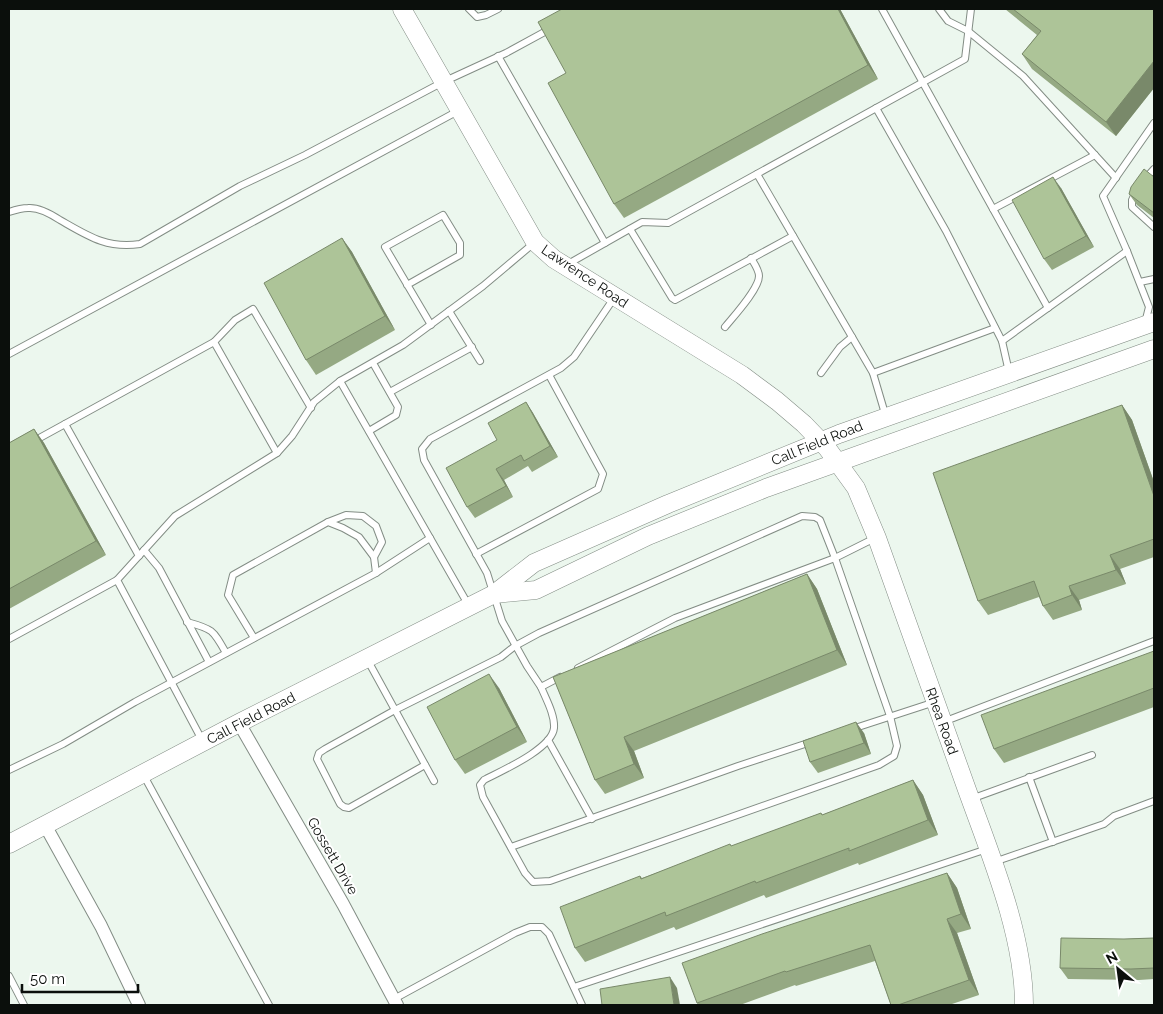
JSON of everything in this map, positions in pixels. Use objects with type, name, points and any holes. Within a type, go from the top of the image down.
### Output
[{"type":"main road","name":"Lawrence Road","points":[[402,9],[535,242],[554,259],[742,375],[778,401],[824,445]]},
{"type":"main road","points":[[1149,324],[1154,349]]},
{"type":"main road","name":"Call Field Road","points":[[9,844],[203,742],[494,594],[534,563],[668,504],[824,445],[886,417],[1149,324]]},
{"type":"main road","name":"Call Field Road","points":[[494,594],[536,590],[648,536],[766,488],[1154,349]]},
{"type":"main road","points":[[1009,373],[1014,399]]},
{"type":"main road","name":"Rhea Road","points":[[824,445],[856,488],[877,538],[991,855],[1017,941],[1024,981],[1024,1005]]},
{"type":"street","name":"Gossett Drive","points":[[240,723],[343,904],[396,1002]]},
{"type":"street","points":[[45,825],[101,926],[139,1005]]},
{"type":"lane","points":[[469,9],[477,17],[498,9]]},
{"type":"lane","points":[[882,9],[1048,308]]},
{"type":"lane","points":[[939,9],[948,21],[968,31],[1023,76],[1116,178]]},
{"type":"lane","points":[[565,266],[642,222],[668,223],[964,58],[970,9]]},
{"type":"lane","points":[[9,212],[28,208],[38,209],[97,240],[122,246],[140,244],[240,186],[305,155],[554,26]]},
{"type":"lane","points":[[498,56],[605,243]]},
{"type":"lane","points":[[876,108],[946,231],[1002,341],[1009,373]]},
{"type":"lane","points":[[9,354],[460,110]]},
{"type":"lane","points":[[1149,324],[1150,307],[1103,196],[1152,132],[1154,123]]},
{"type":"lane","points":[[993,209],[1095,155]]},
{"type":"lane","points":[[1154,169],[1142,182],[1132,200],[1132,207],[1154,227]]},
{"type":"lane","points":[[757,174],[873,373],[886,417]]},
{"type":"lane","points":[[407,285],[460,255],[460,243],[442,215],[385,247],[407,285],[431,325]]},
{"type":"lane","points":[[630,229],[675,300],[793,236]]},
{"type":"lane","points":[[9,639],[117,580],[175,516],[278,453],[292,436],[314,402],[340,381],[403,345],[431,325],[483,286],[535,242]]},
{"type":"lane","points":[[1002,341],[1127,251]]},
{"type":"lane","points":[[725,327],[750,296],[758,282],[757,267],[751,258]]},
{"type":"lane","points":[[1140,282],[1154,279]]},
{"type":"lane","points":[[425,765],[349,808],[340,804],[318,760],[319,754],[395,710],[501,657],[516,646],[539,633],[802,516],[820,520],[835,558],[890,716],[897,746],[894,756],[879,766],[550,881],[533,882],[529,879],[481,792],[480,785],[484,780],[536,752],[552,735],[554,728],[552,718],[541,687],[516,646],[502,621],[487,573],[424,460],[422,449],[430,439],[561,368],[574,357],[615,297]]},
{"type":"lane","points":[[25,446],[214,342],[235,320],[253,309],[310,408]]},
{"type":"lane","points":[[450,311],[480,361]]},
{"type":"lane","points":[[873,373],[995,328]]},
{"type":"lane","points":[[821,373],[840,347],[852,337]]},
{"type":"lane","points":[[214,342],[278,453]]},
{"type":"lane","points":[[390,392],[472,347]]},
{"type":"lane","points":[[369,431],[396,415],[398,407],[373,363]]},
{"type":"lane","points":[[476,554],[598,489],[603,474],[548,375]]},
{"type":"lane","points":[[340,381],[469,607]]},
{"type":"lane","points":[[65,424],[139,556]]},
{"type":"lane","points":[[254,638],[228,594],[233,575],[328,522],[346,515],[363,516],[376,526],[382,542],[374,557]]},
{"type":"lane","points":[[328,522],[359,537],[374,557],[376,573]]},
{"type":"lane","points":[[9,770],[63,744],[98,722],[171,682],[376,573],[430,538]]},
{"type":"lane","points":[[574,670],[675,618],[835,558],[877,538]]},
{"type":"lane","points":[[144,550],[159,568],[210,662]]},
{"type":"lane","points":[[117,580],[203,742]]},
{"type":"lane","points":[[187,622],[208,627],[218,638],[226,653]]},
{"type":"lane","points":[[943,722],[1154,641]]},
{"type":"lane","points":[[367,659],[434,781]]},
{"type":"lane","points":[[541,687],[566,674]]},
{"type":"lane","points":[[846,730],[936,702]]},
{"type":"lane","points":[[511,847],[738,766],[820,739]]},
{"type":"lane","points":[[548,740],[592,819]]},
{"type":"lane","points":[[970,799],[1092,755]]},
{"type":"lane","points":[[142,774],[270,1005]]},
{"type":"lane","points":[[1029,777],[1052,842]]},
{"type":"lane","points":[[574,987],[991,855],[1052,842],[1104,824],[1114,816],[1154,801]]},
{"type":"lane","points":[[396,1002],[515,933],[530,927],[542,927],[549,934],[582,1005]]},
{"type":"lane","points":[[9,976],[24,1005]]},
{"type":"building","points":[[562,9],[838,9],[868,65],[614,204],[548,83],[566,73],[538,22]]},
{"type":"building","points":[[1013,9],[1154,9],[1154,61],[1106,122],[1022,54],[1041,31]]},
{"type":"building","points":[[1144,169],[1154,177],[1154,213],[1129,194],[1131,187]]},
{"type":"building","points":[[1053,177],[1086,236],[1044,259],[1012,200]]},
{"type":"building","points":[[342,238],[385,316],[306,360],[264,283]]},
{"type":"building","points":[[526,402],[550,446],[524,461],[521,455],[496,469],[506,486],[467,507],[446,468],[497,440],[488,423]]},
{"type":"building","points":[[1122,405],[1154,496],[1154,539],[1110,555],[1116,570],[1069,586],[1072,595],[1043,606],[1034,581],[978,601],[933,473]]},
{"type":"building","points":[[34,429],[96,541],[9,589],[9,443]]},
{"type":"building","points":[[807,574],[837,650],[624,737],[634,764],[595,780],[553,677]]},
{"type":"building","points":[[1154,651],[1154,688],[994,749],[981,715]]},
{"type":"building","points":[[489,674],[517,727],[455,760],[427,707]]},
{"type":"building","points":[[856,722],[864,743],[810,762],[803,741]]},
{"type":"building","points":[[913,780],[928,820],[849,851],[849,848],[756,883],[755,881],[666,916],[665,912],[575,948],[560,907],[640,876],[641,879],[730,844],[731,846],[821,813],[822,815]]},
{"type":"building","points":[[947,873],[961,914],[947,919],[969,980],[898,1005],[891,1005],[870,945],[785,971],[697,1003],[682,963],[762,934]]},
{"type":"building","points":[[1061,938],[1154,938],[1154,968],[1060,968]]},
{"type":"building","points":[[670,977],[674,1005],[602,1005],[600,989]]}]
